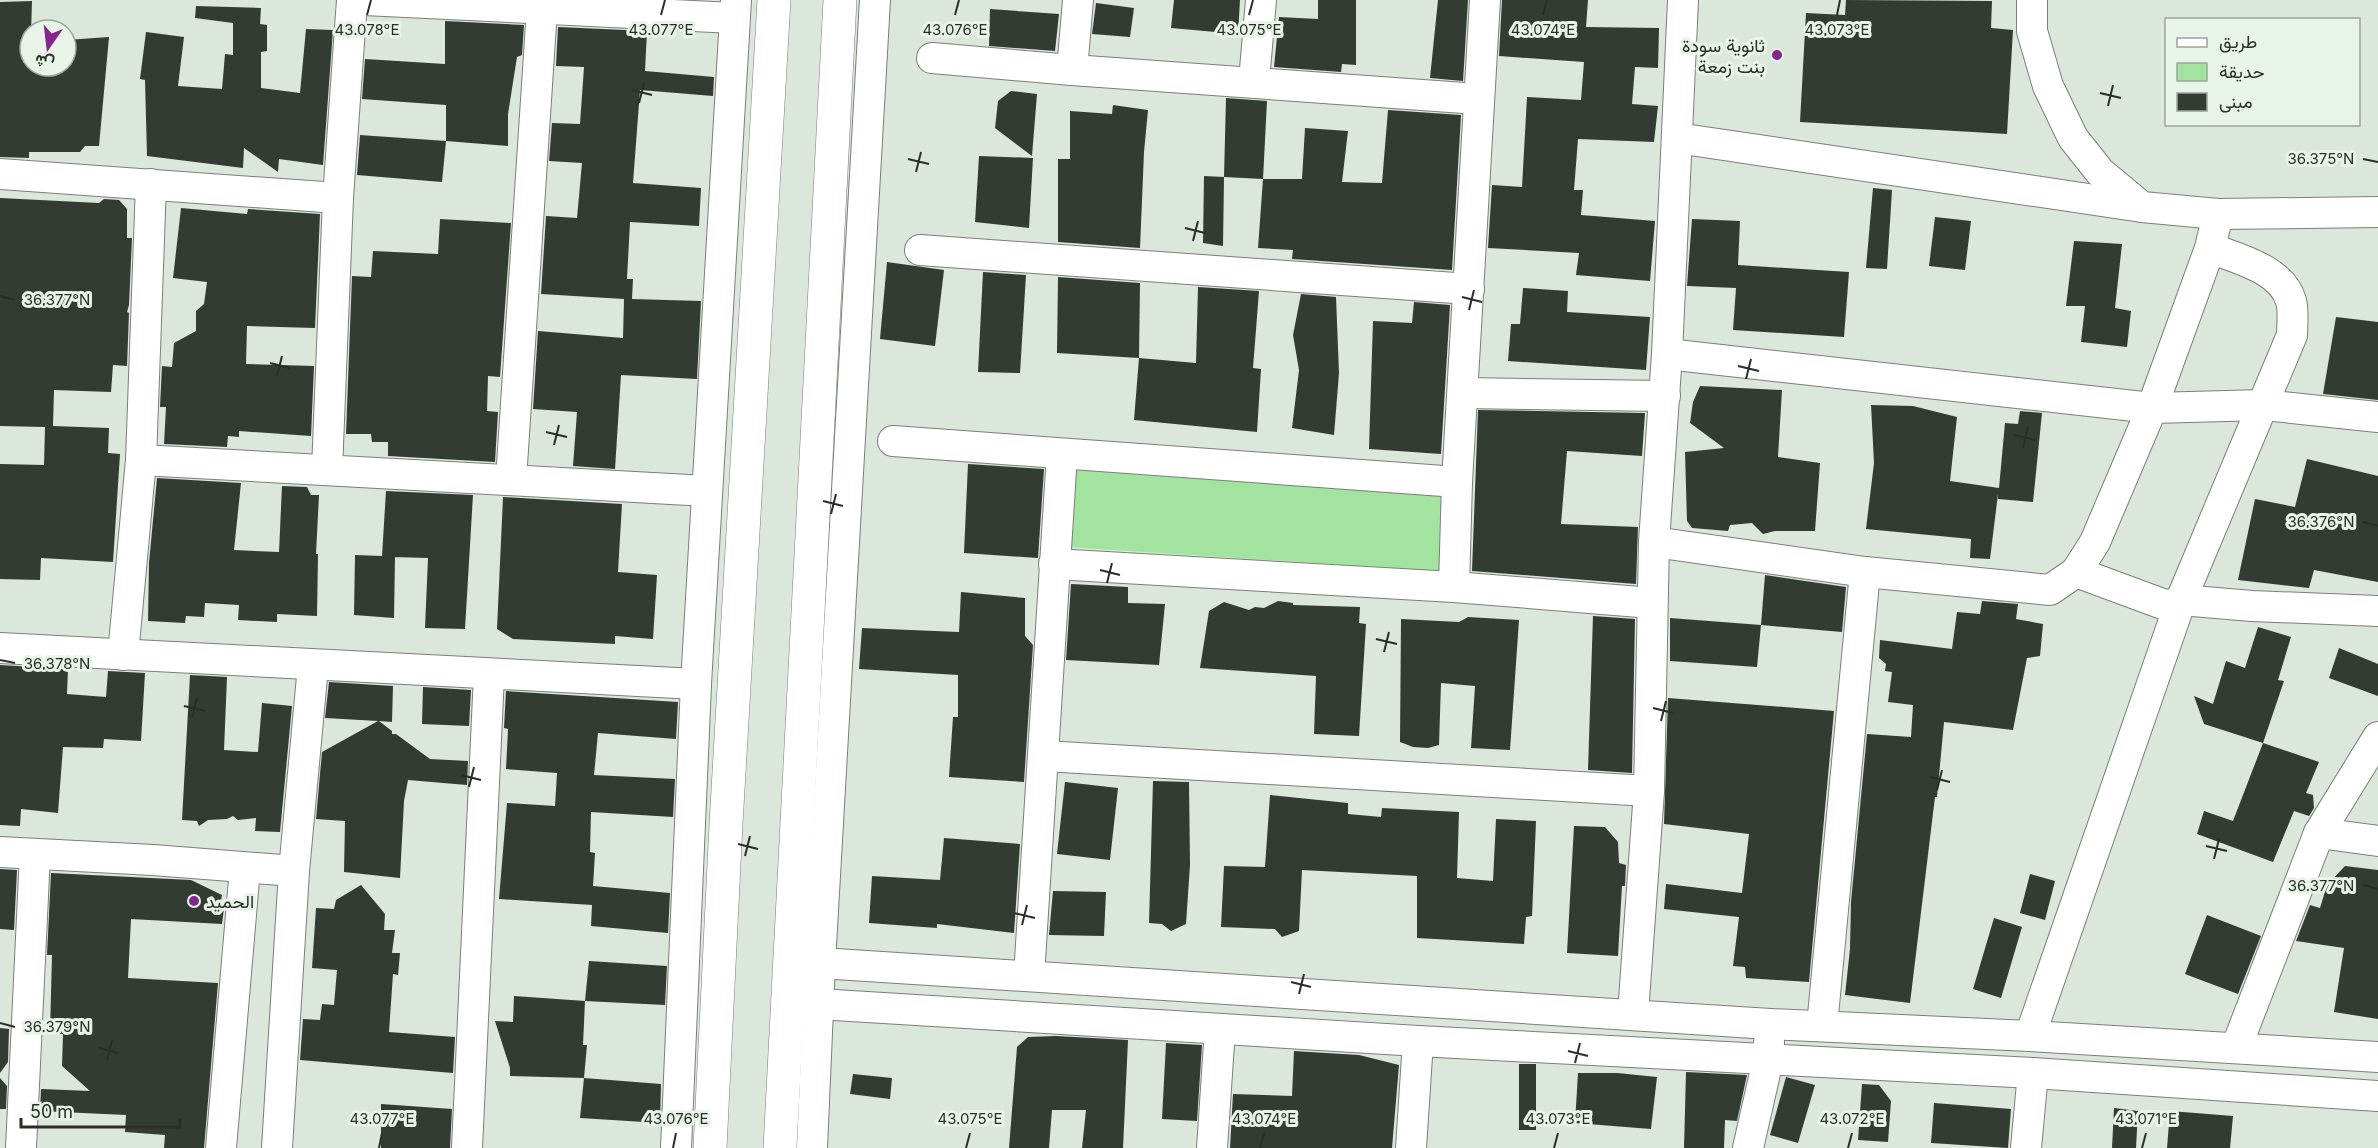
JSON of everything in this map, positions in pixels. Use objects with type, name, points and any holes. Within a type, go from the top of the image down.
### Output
[{"type":"main road","points":[[710,1148],[726,824],[774,0]]},
{"type":"main road","points":[[780,1148],[840,0]]},
{"type":"street","points":[[327,470],[338,198],[352,0]]},
{"type":"street","points":[[364,0],[501,3],[542,9],[608,6],[735,9],[696,684],[676,1148]]},
{"type":"street","points":[[812,1148],[820,963],[874,0]]},
{"type":"street","points":[[1072,70],[1078,0]]},
{"type":"street","points":[[1254,81],[1261,0]]},
{"type":"street","points":[[1454,587],[1457,482],[1485,0]]},
{"type":"street","points":[[1633,1014],[1649,791],[1654,542],[1668,354],[1683,0]]},
{"type":"street","points":[[2032,0],[2032,31],[2048,86],[2073,138],[2100,172],[2142,207]]},
{"type":"street","points":[[511,480],[542,9]]},
{"type":"street","points":[[932,58],[1479,99]]},
{"type":"street","points":[[1677,138],[2142,207],[2218,214],[2378,212]]},
{"type":"street","points":[[0,174],[338,198]]},
{"type":"street","points":[[123,655],[141,460],[151,184]]},
{"type":"street","points":[[1654,542],[1865,572],[2050,590],[2076,572],[2095,542],[2152,408],[2210,248],[2218,214]]},
{"type":"street","points":[[2030,1036],[2181,600],[2292,335],[2291,302],[2281,283],[2258,267],[2210,248]]},
{"type":"street","points":[[920,250],[1469,289]]},
{"type":"street","points":[[1668,354],[2152,408],[2264,405],[2378,417]]},
{"type":"street","points":[[1463,393],[1665,396]]},
{"type":"street","points":[[893,441],[1457,482]]},
{"type":"street","points":[[1029,976],[1062,454]]},
{"type":"street","points":[[141,460],[707,491]]},
{"type":"street","points":[[1054,564],[1454,587],[1652,603]]},
{"type":"street","points":[[1822,1026],[1865,572]]},
{"type":"street","points":[[2076,572],[2168,606],[2181,600],[2252,606],[2378,611]]},
{"type":"street","points":[[0,648],[313,666],[696,684]]},
{"type":"street","points":[[277,1148],[294,871],[313,666]]},
{"type":"street","points":[[467,1148],[489,675]]},
{"type":"street","points":[[2236,1047],[2319,833],[2378,737]]},
{"type":"street","points":[[1044,756],[1649,791]]},
{"type":"street","points":[[2319,833],[2378,841]]},
{"type":"street","points":[[0,852],[153,860],[294,871]]},
{"type":"street","points":[[21,1148],[35,854]]},
{"type":"street","points":[[221,1148],[245,868]]},
{"type":"street","points":[[820,963],[1770,1024],[2236,1047],[2378,1057]]},
{"type":"street","points":[[818,1004],[2378,1096]]},
{"type":"street","points":[[1748,1148],[1767,1060],[1770,1024]]},
{"type":"street","points":[[1212,1148],[1220,1029]]},
{"type":"street","points":[[1411,1148],[1418,1041]]},
{"type":"street","points":[[2026,1148],[2033,1074]]},
{"type":"green space","points":[[1073,466],[1445,494],[1439,571],[1067,547]]},
{"type":"building","points":[[1174,0],[1240,0],[1238,34],[1171,28]]},
{"type":"building","points":[[1318,0],[1356,0],[1356,65],[1342,64],[1341,72],[1274,67],[1279,17],[1318,19]]},
{"type":"building","points":[[1438,0],[1468,0],[1463,81],[1430,78]]},
{"type":"building","points":[[1502,0],[1588,0],[1586,27],[1659,28],[1658,68],[1635,67],[1632,104],[1658,106],[1654,142],[1578,139],[1574,190],[1583,190],[1581,215],[1655,221],[1650,281],[1576,275],[1579,253],[1488,248],[1492,185],[1522,187],[1527,97],[1581,100],[1584,62],[1499,56]]},
{"type":"building","points":[[1846,0],[1992,1],[1991,28],[2013,30],[2007,134],[1800,122],[1806,13],[1845,15]]},
{"type":"building","points":[[32,1],[31,18],[18,18],[18,78],[78,78],[78,39],[109,37],[99,146],[85,146],[80,152],[29,152],[29,158],[0,157],[0,2]]},
{"type":"building","points":[[1096,3],[1134,8],[1130,37],[1092,34]]},
{"type":"building","points":[[196,6],[261,8],[260,24],[267,25],[267,51],[261,52],[261,88],[300,93],[306,29],[333,30],[323,165],[279,159],[278,172],[244,148],[243,168],[147,156],[145,80],[140,79],[146,32],[184,37],[178,86],[222,89],[225,54],[233,55],[233,23],[195,18]]},
{"type":"building","points":[[990,9],[1059,14],[1055,51],[989,46]]},
{"type":"building","points":[[445,21],[524,25],[522,55],[517,57],[508,114],[508,146],[446,141],[446,105],[362,99],[365,59],[445,64]]},
{"type":"building","points":[[558,27],[647,31],[645,71],[714,77],[713,96],[640,90],[633,183],[701,188],[699,226],[630,222],[627,279],[633,279],[632,299],[701,301],[697,379],[621,375],[615,469],[573,466],[577,412],[533,409],[538,331],[623,338],[624,299],[541,294],[546,216],[577,218],[582,163],[549,161],[552,123],[580,124],[584,67],[556,66]]},
{"type":"building","points":[[1011,91],[1037,94],[1032,156],[995,128],[998,101]]},
{"type":"building","points":[[1226,98],[1267,101],[1263,179],[1224,177]]},
{"type":"building","points":[[1113,105],[1148,110],[1140,248],[1058,242],[1058,159],[1070,159],[1070,111],[1112,114]]},
{"type":"building","points":[[1388,110],[1461,115],[1452,270],[1292,259],[1293,250],[1258,248],[1263,179],[1302,179],[1305,128],[1348,131],[1342,182],[1382,183]]},
{"type":"building","points":[[360,135],[446,141],[442,182],[357,175]]},
{"type":"building","points":[[979,156],[1033,158],[1029,228],[975,222]]},
{"type":"building","points":[[1204,176],[1224,177],[1223,246],[1203,243]]},
{"type":"building","points":[[1873,188],[1892,190],[1887,269],[1866,268]]},
{"type":"building","points":[[0,198],[99,203],[104,199],[119,200],[127,209],[127,238],[132,238],[127,312],[129,313],[127,366],[113,365],[111,392],[54,390],[53,426],[109,428],[108,453],[120,454],[113,562],[41,558],[40,580],[0,579],[0,464],[44,465],[45,427],[0,426]]},
{"type":"building","points":[[181,208],[247,214],[248,209],[320,214],[315,328],[247,326],[246,364],[314,366],[311,436],[239,431],[239,437],[228,436],[227,447],[164,444],[166,407],[160,407],[162,366],[172,367],[174,343],[196,331],[196,311],[204,304],[207,282],[173,278]]},
{"type":"building","points":[[1935,217],[1971,221],[1965,270],[1929,266]]},
{"type":"building","points":[[440,219],[511,223],[500,377],[488,376],[487,411],[498,412],[495,462],[388,456],[388,442],[372,442],[371,434],[346,434],[352,276],[371,277],[373,251],[438,254]]},
{"type":"building","points":[[1692,219],[1740,221],[1738,265],[1849,272],[1844,337],[1733,330],[1736,288],[1687,286]]},
{"type":"building","points":[[2074,241],[2122,244],[2115,308],[2131,311],[2127,347],[2081,342],[2085,306],[2066,306]]},
{"type":"building","points":[[887,262],[944,270],[935,346],[880,339]]},
{"type":"building","points":[[983,272],[1026,275],[1020,373],[978,372]]},
{"type":"building","points":[[1058,277],[1140,283],[1139,358],[1057,353]]},
{"type":"building","points":[[1198,287],[1259,291],[1253,368],[1261,369],[1257,432],[1134,420],[1139,358],[1196,363]]},
{"type":"building","points":[[1523,288],[1568,291],[1567,312],[1650,317],[1646,370],[1508,361],[1511,324],[1520,324]]},
{"type":"building","points":[[1301,294],[1336,297],[1339,373],[1334,435],[1292,428],[1299,370],[1293,335]]},
{"type":"building","points":[[1414,302],[1450,305],[1441,454],[1369,449],[1373,321],[1412,323]]},
{"type":"building","points":[[2336,317],[2378,322],[2378,400],[2323,394]]},
{"type":"building","points":[[1700,386],[1782,390],[1778,457],[1820,463],[1815,531],[1775,531],[1763,534],[1752,523],[1730,525],[1728,531],[1692,528],[1687,521],[1685,452],[1724,448],[1690,423],[1693,402]]},
{"type":"building","points":[[1871,405],[1913,406],[1957,417],[1950,481],[1999,488],[2005,423],[2018,424],[2020,411],[2042,413],[2033,502],[1998,499],[1998,494],[1990,559],[1970,558],[1971,539],[1866,529],[1874,463]]},
{"type":"building","points":[[1478,410],[1645,413],[1642,456],[1567,451],[1561,524],[1638,527],[1636,584],[1472,571]]},
{"type":"building","points":[[2307,459],[2378,476],[2378,582],[2314,570],[2309,588],[2238,580],[2255,499],[2295,507]]},
{"type":"building","points":[[968,464],[1044,469],[1038,558],[964,553]]},
{"type":"building","points":[[157,478],[241,483],[234,550],[279,552],[282,486],[307,487],[311,495],[319,495],[316,554],[318,554],[317,616],[277,614],[277,622],[238,620],[239,605],[205,603],[204,617],[186,616],[185,623],[148,621],[149,563]]},
{"type":"building","points":[[386,491],[473,495],[465,629],[425,628],[428,558],[395,557],[394,618],[354,615],[355,555],[382,556]]},
{"type":"building","points":[[503,497],[622,504],[618,572],[657,575],[653,639],[615,636],[615,644],[513,639],[497,629]]},
{"type":"building","points":[[1765,575],[1846,587],[1842,632],[1761,625]]},
{"type":"building","points":[[1071,584],[1128,587],[1128,603],[1165,604],[1159,665],[1066,660]]},
{"type":"building","points":[[961,592],[1025,598],[1025,636],[1033,645],[1024,782],[949,777],[953,717],[958,717],[958,675],[859,669],[862,628],[959,632]]},
{"type":"building","points":[[1278,601],[1293,603],[1293,605],[1360,607],[1359,623],[1366,624],[1359,736],[1314,734],[1316,676],[1200,668],[1209,611],[1224,602],[1249,610],[1255,607],[1264,608]]},
{"type":"building","points":[[1982,601],[2018,604],[2016,619],[2043,624],[2040,656],[2027,658],[2013,730],[1944,722],[1937,797],[1935,797],[1910,1003],[1845,995],[1850,949],[1851,902],[1867,734],[1911,737],[1913,705],[1888,702],[1892,672],[1885,671],[1886,664],[1879,658],[1880,640],[1952,649],[1957,612],[1980,614]]},
{"type":"building","points":[[1593,616],[1635,619],[1632,773],[1588,770]]},
{"type":"building","points":[[1468,617],[1519,620],[1510,750],[1471,748],[1475,686],[1441,683],[1439,745],[1428,748],[1413,747],[1400,742],[1401,619],[1459,622]]},
{"type":"building","points":[[1670,618],[1761,625],[1757,667],[1670,661]]},
{"type":"building","points":[[2258,627],[2291,637],[2278,680],[2284,681],[2263,743],[2204,724],[2194,696],[2213,704],[2226,661],[2245,668]]},
{"type":"building","points":[[2339,648],[2378,664],[2378,696],[2329,678]]},
{"type":"building","points":[[0,665],[68,669],[67,694],[106,697],[108,671],[145,673],[141,741],[104,739],[103,748],[63,747],[58,813],[21,809],[20,826],[0,825]]},
{"type":"building","points":[[190,675],[227,677],[224,750],[258,752],[262,703],[292,706],[280,832],[255,831],[256,818],[238,820],[233,816],[227,819],[208,820],[199,826],[197,821],[182,820]]},
{"type":"building","points":[[329,682],[393,686],[392,722],[379,721],[392,731],[392,734],[396,734],[430,759],[468,761],[467,785],[408,780],[404,801],[400,878],[344,872],[345,821],[316,819],[322,752],[378,721],[325,718]]},
{"type":"building","points":[[423,687],[471,690],[469,726],[422,724]]},
{"type":"building","points":[[506,691],[678,702],[676,739],[598,733],[594,775],[675,779],[673,817],[591,812],[590,852],[595,853],[593,886],[670,893],[668,933],[591,926],[592,905],[499,899],[507,803],[555,806],[557,773],[506,769],[508,729],[504,728]]},
{"type":"building","points":[[1668,698],[1834,711],[1809,982],[1746,978],[1745,967],[1733,966],[1739,917],[1664,909],[1666,884],[1742,893],[1749,834],[1664,824]]},
{"type":"building","points":[[2263,743],[2319,762],[2306,793],[2313,795],[2314,808],[2309,816],[2294,811],[2273,862],[2197,834],[2204,811],[2233,821]]},
{"type":"building","points":[[1153,781],[1189,782],[1190,865],[1186,924],[1171,931],[1162,924],[1149,923]]},
{"type":"building","points":[[1065,782],[1118,788],[1110,860],[1057,854]]},
{"type":"building","points":[[1270,795],[1348,803],[1348,814],[1381,817],[1382,808],[1459,812],[1457,878],[1493,881],[1496,819],[1536,821],[1532,916],[1526,917],[1524,944],[1417,938],[1417,876],[1302,870],[1299,931],[1282,937],[1275,929],[1221,927],[1224,866],[1265,867]]},
{"type":"building","points":[[1574,826],[1605,827],[1618,842],[1619,863],[1626,865],[1625,886],[1622,886],[1618,956],[1567,953]]},
{"type":"building","points":[[944,838],[1020,844],[1014,933],[937,924],[937,928],[869,923],[872,876],[940,880]]},
{"type":"building","points":[[2345,866],[2378,870],[2378,1019],[2334,1012],[2344,948],[2296,941],[2310,905],[2320,908],[2327,885]]},
{"type":"building","points":[[0,869],[17,870],[14,930],[0,929]]},
{"type":"building","points":[[51,873],[191,880],[222,895],[220,906],[224,908],[222,924],[131,919],[128,978],[218,983],[204,1148],[164,1148],[165,1135],[125,1132],[126,1115],[40,1111],[41,1089],[90,1091],[62,1066],[63,1034],[50,1033],[52,955],[47,955]]},
{"type":"building","points":[[2030,874],[2055,881],[2045,920],[2020,913]]},
{"type":"building","points":[[361,885],[385,914],[384,930],[395,930],[392,953],[400,953],[398,975],[393,974],[389,1032],[455,1037],[453,1073],[300,1060],[303,1019],[320,1020],[322,1004],[334,1005],[337,970],[312,968],[316,908],[334,909],[336,900]]},
{"type":"building","points":[[1053,891],[1106,892],[1104,936],[1049,935]]},
{"type":"building","points":[[2207,915],[2261,936],[2238,994],[2185,974]]},
{"type":"building","points":[[1994,918],[2022,927],[2001,998],[1973,989]]},
{"type":"building","points":[[589,961],[667,966],[665,1005],[585,1001]]},
{"type":"building","points":[[514,996],[585,1001],[583,1045],[587,1045],[584,1078],[510,1076],[510,1068],[495,1021],[513,1022]]},
{"type":"building","points":[[0,1028],[9,1029],[8,1062],[0,1073]]},
{"type":"building","points":[[1056,1036],[1128,1040],[1123,1148],[1082,1148],[1086,1110],[1052,1110],[1049,1148],[1009,1148],[1017,1047],[1028,1037]]},
{"type":"building","points":[[1166,1043],[1202,1045],[1197,1121],[1162,1119]]},
{"type":"building","points":[[1294,1051],[1359,1055],[1399,1065],[1392,1148],[1230,1148],[1233,1094],[1292,1096]]},
{"type":"building","points":[[1519,1064],[1536,1064],[1536,1130],[1519,1130]]},
{"type":"building","points":[[1686,1072],[1747,1075],[1737,1121],[1725,1120],[1724,1148],[1684,1148]]},
{"type":"building","points":[[1578,1073],[1617,1073],[1657,1077],[1651,1129],[1575,1123]]},
{"type":"building","points":[[853,1074],[892,1078],[890,1099],[850,1094]]},
{"type":"building","points":[[1786,1077],[1815,1085],[1798,1143],[1770,1135]]},
{"type":"building","points":[[0,1078],[7,1086],[6,1109],[0,1109]]},
{"type":"building","points":[[584,1078],[661,1084],[660,1123],[580,1118]]},
{"type":"building","points":[[1862,1084],[1879,1085],[1891,1101],[1888,1142],[1858,1140]]},
{"type":"building","points":[[1934,1103],[2011,1109],[2008,1148],[1931,1143]]},
{"type":"building","points":[[381,1104],[452,1109],[450,1148],[381,1148]]},
{"type":"building","points":[[2114,1108],[2138,1111],[2136,1148],[2112,1148]]},
{"type":"building","points":[[2170,1111],[2233,1116],[2230,1148],[2167,1148]]},
{"type":"place","name":"ثانوية سودة بنت زمعة","points":[[1777,55]]},
{"type":"place","name":"الحميد","points":[[194,901]]}]
